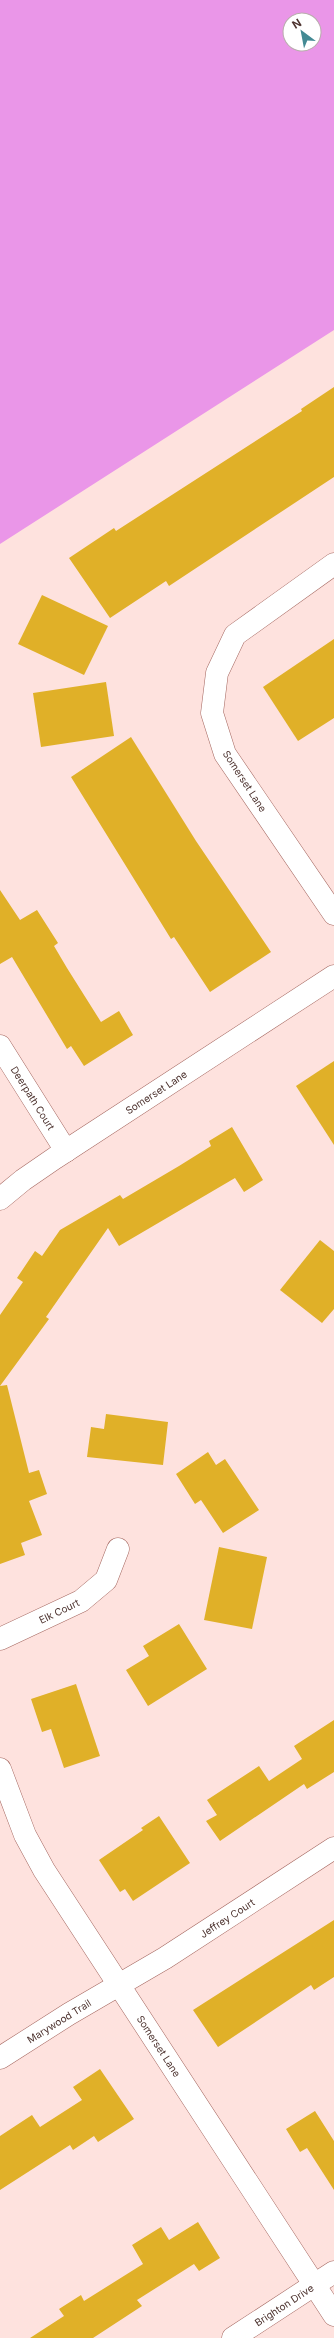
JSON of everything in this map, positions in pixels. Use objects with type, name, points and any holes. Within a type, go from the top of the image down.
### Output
[{"type":"street","name":"Somerset Lane","points":[[334,564],[235,635],[217,673],[212,712],[225,754],[334,914]]},
{"type":"street","name":"Somerset Lane","points":[[0,1199],[23,1180],[66,1150],[334,976]]},
{"type":"street","name":"Deerpath Court","points":[[0,1046],[66,1150]]},
{"type":"street","name":"Elk Court","points":[[0,1639],[81,1601],[106,1580],[118,1549]]},
{"type":"street","name":"Somerset Lane","points":[[0,1769],[25,1835],[44,1870],[334,2315]]},
{"type":"street","name":"Jeffrey Court","points":[[119,1985],[165,1958],[334,1848]]},
{"type":"street","name":"Marywood Trail","points":[[0,2058],[69,2014],[119,1985]]},
{"type":"street","name":"Brighton Drive","points":[[233,2338],[334,2272]]},
{"type":"shaded area","points":[[0,0],[334,0],[334,330],[0,544]]},
{"type":"building","points":[[334,387],[334,477],[169,586],[166,581],[110,618],[69,558],[114,528],[116,531],[302,411],[301,409]]},
{"type":"building","points":[[42,595],[108,626],[84,675],[18,644]]},
{"type":"building","points":[[334,639],[334,718],[298,741],[263,687]]},
{"type":"building","points":[[106,682],[114,736],[41,747],[33,693]]},
{"type":"building","points":[[131,737],[196,841],[271,952],[210,992],[174,937],[171,939],[71,777]]},
{"type":"building","points":[[0,890],[20,920],[37,910],[58,943],[54,946],[101,1022],[119,1011],[133,1035],[84,1066],[71,1046],[67,1049],[12,957],[0,964]]},
{"type":"building","points":[[334,1061],[334,1145],[296,1086]]},
{"type":"building","points":[[232,1127],[263,1180],[244,1192],[235,1178],[119,1246],[108,1228],[46,1317],[49,1319],[0,1386],[0,1315],[23,1282],[17,1278],[35,1251],[42,1256],[60,1230],[120,1195],[123,1199],[179,1166],[211,1146],[209,1141]]},
{"type":"building","points":[[320,1240],[334,1251],[334,1309],[322,1323],[280,1290]]},
{"type":"building","points":[[7,1385],[29,1473],[39,1470],[47,1494],[29,1501],[42,1535],[21,1543],[25,1555],[0,1564],[0,1386]]},
{"type":"building","points":[[106,1414],[168,1422],[163,1465],[87,1457],[91,1427],[104,1429]]},
{"type":"building","points":[[208,1452],[216,1465],[225,1459],[259,1510],[223,1533],[201,1500],[195,1504],[176,1474]]},
{"type":"building","points":[[219,1547],[267,1557],[252,1629],[204,1620]]},
{"type":"building","points":[[179,1624],[207,1669],[148,1706],[126,1670],[149,1656],[143,1646]]},
{"type":"building","points":[[76,1684],[100,1756],[64,1768],[51,1729],[42,1732],[31,1699]]},
{"type":"building","points":[[334,1720],[334,1772],[307,1789],[304,1784],[220,1841],[206,1821],[217,1815],[207,1800],[259,1766],[269,1781],[302,1759],[294,1746]]},
{"type":"building","points":[[159,1816],[190,1863],[133,1901],[125,1889],[120,1892],[99,1860],[143,1830],[141,1828]]},
{"type":"building","points":[[334,1920],[334,1977],[314,1990],[311,1985],[218,2047],[193,2010]]},
{"type":"building","points":[[100,2069],[134,2119],[98,2142],[94,2136],[73,2150],[70,2145],[0,2190],[0,2136],[32,2115],[40,2127],[82,2100],[73,2087]]},
{"type":"building","points":[[315,2111],[334,2141],[334,2190],[307,2148],[300,2152],[286,2129]]},
{"type":"building","points":[[198,2222],[220,2258],[199,2271],[194,2264],[137,2300],[142,2306],[93,2338],[30,2338],[64,2316],[59,2309],[81,2295],[84,2301],[143,2264],[132,2245],[161,2227],[169,2240]]}]
